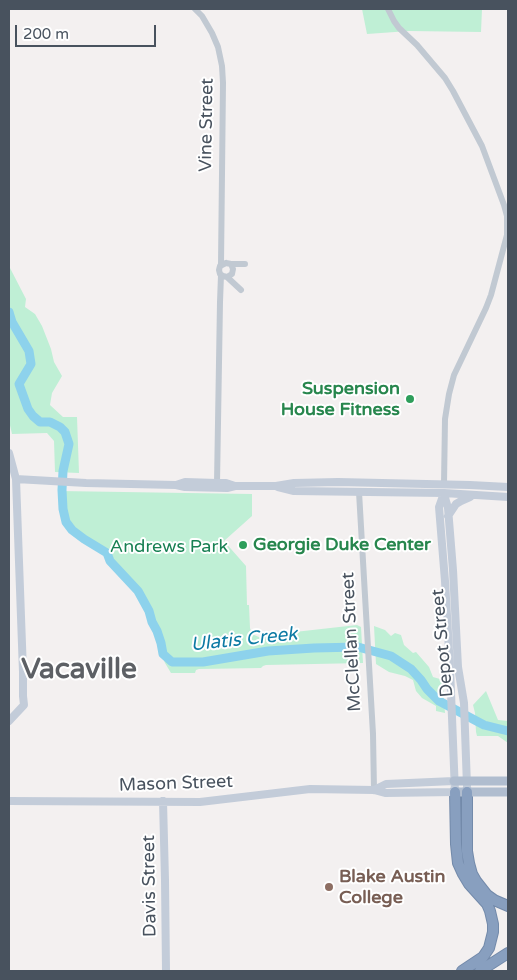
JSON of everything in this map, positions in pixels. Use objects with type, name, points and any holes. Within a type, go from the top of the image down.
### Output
[{"type":"highway","points":[[455,792],[458,863],[469,884],[486,904],[493,924],[493,932],[488,948],[482,956],[462,971]]},
{"type":"highway","points":[[467,792],[467,846],[472,874],[487,895],[508,906]]},
{"type":"highway","points":[[480,971],[508,953]]},
{"type":"main road","points":[[9,453],[24,705],[9,721]]},
{"type":"main road","points":[[12,479],[176,485],[185,488],[358,482],[508,487]]},
{"type":"main road","points":[[176,485],[185,482],[226,483],[235,486]]},
{"type":"main road","points":[[330,491],[337,486],[355,486],[358,482]]},
{"type":"main road","points":[[294,490],[296,486],[313,486],[318,483]]},
{"type":"main road","name":"Depot Street","points":[[444,484],[453,570],[458,667],[464,703],[467,792]]},
{"type":"main road","points":[[276,486],[294,490],[444,493],[508,497]]},
{"type":"main road","name":"Depot Street","points":[[444,493],[439,507],[445,581],[455,792]]},
{"type":"main road","points":[[448,516],[454,506],[474,495]]},
{"type":"main road","points":[[454,781],[508,781]]},
{"type":"main road","name":"Mason Street","points":[[374,790],[386,784],[454,781]]},
{"type":"main road","name":"Mason Street","points":[[9,801],[200,802],[310,789],[374,790],[385,793],[455,792]]},
{"type":"main road","points":[[455,792],[508,792]]},
{"type":"main road","name":"Davis Street","points":[[163,801],[166,971]]},
{"type":"street","name":"Vine Street","points":[[195,9],[202,16],[218,47],[223,83],[221,249],[227,270],[221,292],[217,483]]},
{"type":"street","points":[[388,9],[394,21],[416,44],[454,91],[482,146],[507,216],[507,235],[491,295],[454,375],[445,419],[444,484]]},
{"type":"street","points":[[221,292],[226,286],[234,284],[241,290],[227,270]]},
{"type":"street","name":"McClellan Street","points":[[359,492],[373,734],[374,790]]},
{"type":"green space","points":[[362,9],[482,9],[481,32],[409,31],[367,34]]},
{"type":"green space","points":[[9,256],[10,268],[26,299],[25,307],[35,314],[42,326],[54,362],[62,376],[52,393],[50,405],[63,417],[77,417],[79,473],[55,472],[54,441],[47,433],[12,434],[9,421]]},
{"type":"green space","name":"Andrews Park","points":[[59,491],[252,494],[252,516],[224,541],[246,566],[247,605],[249,605],[252,634],[261,638],[268,635],[357,625],[361,627],[363,663],[266,665],[261,668],[199,669],[195,673],[171,673],[162,655],[156,632],[150,623],[148,611],[136,592],[108,562],[106,554],[71,532],[64,522]]},
{"type":"green space","points":[[374,626],[385,630],[391,636],[395,633],[401,635],[404,645],[413,653],[416,652],[429,667],[433,677],[440,679],[443,686],[445,713],[436,711],[436,706],[422,698],[416,691],[413,680],[389,672],[376,664]]},
{"type":"green space","points":[[486,691],[498,720],[508,721],[508,743],[498,736],[477,736],[473,705]]},
{"type":"waterway","name":"Ulatis Creek","points":[[9,312],[12,322],[29,351],[31,364],[19,384],[28,409],[40,422],[50,422],[60,427],[65,432],[69,444],[63,471],[62,490],[66,522],[72,530],[107,553],[110,561],[138,591],[157,631],[163,654],[172,662],[203,662],[268,651],[358,647],[391,656],[411,669],[439,701],[484,725],[508,731]]},
{"type":"place","name":"Suspension House Fitness","points":[[410,399]]},
{"type":"place","name":"Georgie Duke Center","points":[[243,545]]},
{"type":"place","name":"Blake Austin College","points":[[329,887]]},
{"type":"district","name":"Vacaville","points":[[79,671]]}]
